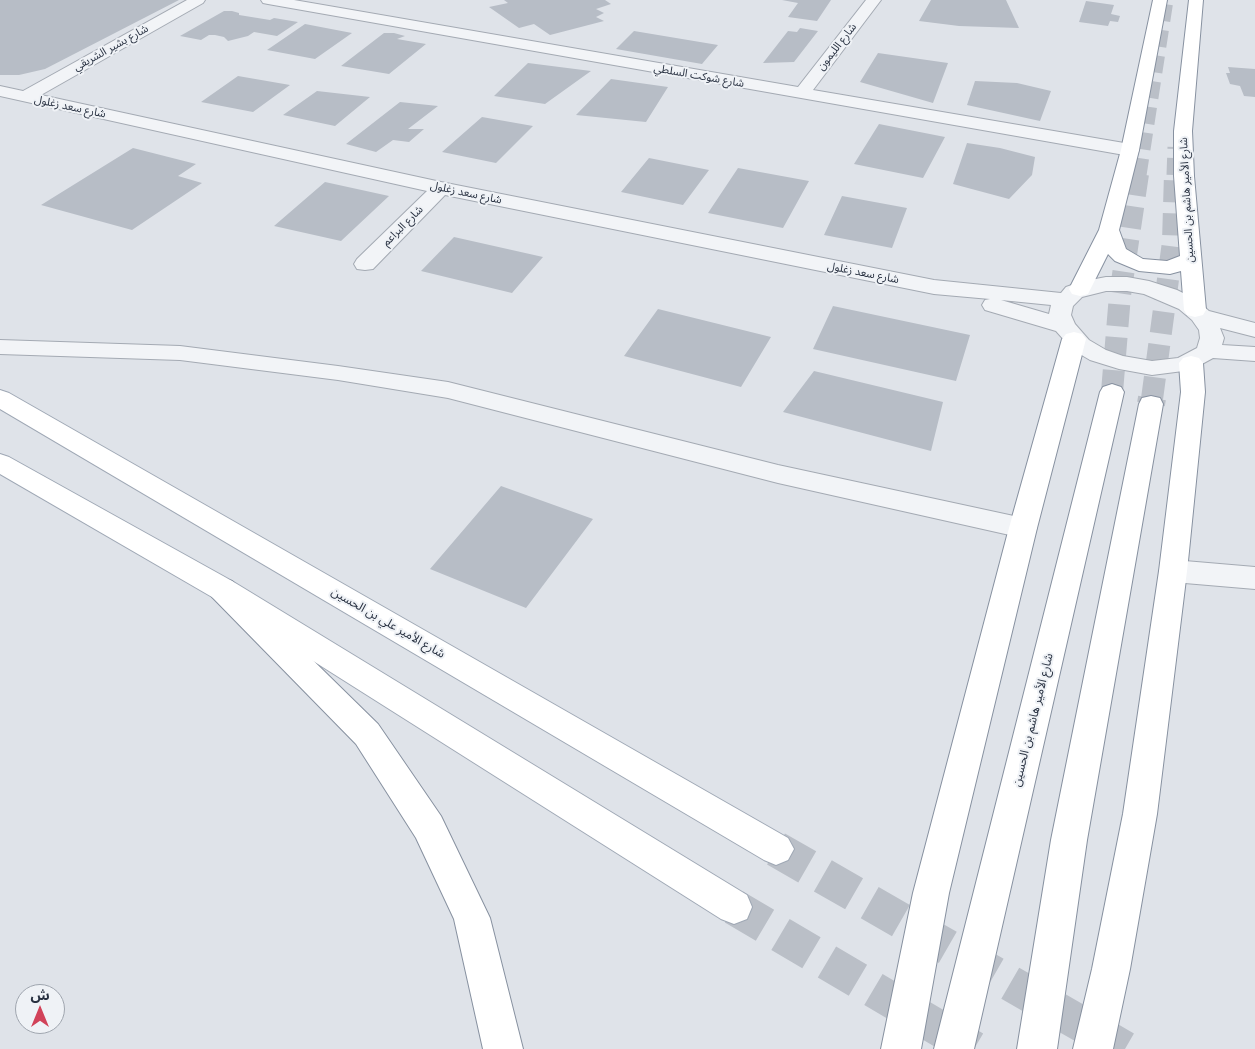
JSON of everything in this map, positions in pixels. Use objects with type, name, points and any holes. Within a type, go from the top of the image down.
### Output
[{"type":"main road","points":[[1073,294],[1109,230],[1130,150],[1160,0]]},
{"type":"main road","name":"شارع الأمير هاشم بن الحسين","points":[[1196,0],[1183,131],[1184,176],[1198,313]]},
{"type":"main road","points":[[1109,230],[1116,251],[1122,257],[1139,265],[1170,268],[1191,259]]},
{"type":"main road","points":[[901,1049],[931,893],[1069,333]]},
{"type":"main road","points":[[1093,1049],[1111,969],[1140,814],[1173,571],[1193,392],[1200,357]]},
{"type":"main road","name":"شارع الأمير هاشم بن الحسين","points":[[954,1049],[1112,392]]},
{"type":"main road","name":"شارع الأمير علي بن الحسين","points":[[0,398],[776,849]]},
{"type":"main road","points":[[1037,1049],[1069,840],[1124,560],[1151,404]]},
{"type":"main road","points":[[0,463],[222,589],[734,907]]},
{"type":"main road","points":[[222,589],[368,734],[429,827],[472,918],[503,1049]]},
{"type":"street","name":"شارع بشير الشريقي","points":[[25,97],[198,0]]},
{"type":"street","name":"شارع شوكت السلطي","points":[[268,0],[1130,150]]},
{"type":"street","name":"شارع الليمون","points":[[801,94],[874,0]]},
{"type":"street","name":"شارع سعد زغلول","points":[[0,91],[441,188],[934,287],[1069,333],[1098,355],[1130,365],[1164,368],[1200,357],[1255,354]]},
{"type":"street","name":"شارع البراعم","points":[[365,264],[441,188]]},
{"type":"street","name":"شارع سعد زغلول","points":[[934,287],[1073,294],[1106,284],[1138,286],[1169,295],[1198,313],[1255,330]]},
{"type":"street","points":[[1069,333],[1060,315],[1062,304],[1073,294]]},
{"type":"street","points":[[1198,313],[1207,323],[1212,338],[1200,357]]},
{"type":"street","points":[[0,347],[180,352],[448,390],[778,474],[1022,528]]},
{"type":"street","points":[[1173,571],[1255,578]]},
{"type":"building","points":[[0,0],[179,0],[45,69],[19,75],[0,75]]},
{"type":"building","points":[[504,0],[605,0],[611,4],[596,9],[604,13],[596,17],[604,21],[550,35],[534,24],[519,28],[489,7],[508,3]]},
{"type":"building","points":[[782,0],[831,0],[817,21],[788,17],[798,3]]},
{"type":"building","points":[[931,0],[1006,0],[1019,28],[959,26],[919,21]]},
{"type":"building","points":[[1086,1],[1114,5],[1111,14],[1120,16],[1118,22],[1110,21],[1108,26],[1079,22]]},
{"type":"building","points":[[224,11],[232,11],[239,13],[239,15],[270,20],[274,18],[298,22],[277,36],[254,32],[248,36],[228,41],[224,37],[215,35],[209,35],[201,40],[180,36]]},
{"type":"building","points":[[305,24],[352,33],[315,59],[267,50]]},
{"type":"building","points":[[800,28],[818,31],[794,62],[763,63],[788,31],[797,32]]},
{"type":"building","points":[[634,31],[718,45],[702,64],[616,49]]},
{"type":"building","points":[[384,33],[394,33],[405,36],[397,39],[426,44],[389,74],[341,66]]},
{"type":"building","points":[[878,53],[948,63],[933,103],[860,82]]},
{"type":"building","points":[[528,63],[591,71],[545,104],[494,96]]},
{"type":"building","points":[[1228,67],[1255,69],[1255,97],[1244,96],[1240,86],[1230,84],[1226,73],[1230,73]]},
{"type":"building","points":[[238,76],[290,85],[253,112],[201,102]]},
{"type":"building","points":[[611,79],[668,87],[646,122],[576,115]]},
{"type":"building","points":[[975,81],[1017,83],[1051,91],[1040,121],[967,105]]},
{"type":"building","points":[[317,91],[370,97],[335,126],[283,115]]},
{"type":"building","points":[[400,102],[438,106],[408,129],[424,129],[409,142],[393,140],[376,152],[346,144]]},
{"type":"building","points":[[482,117],[533,126],[496,163],[442,152]]},
{"type":"building","points":[[879,124],[945,137],[923,178],[854,164]]},
{"type":"building","points":[[967,143],[1000,148],[1035,157],[1032,175],[1009,199],[953,184]]},
{"type":"building","points":[[133,148],[196,164],[178,176],[202,183],[132,230],[41,205]]},
{"type":"building","points":[[649,158],[709,170],[683,205],[621,192]]},
{"type":"building","points":[[738,168],[809,181],[783,228],[708,213]]},
{"type":"building","points":[[325,182],[389,196],[341,241],[274,226]]},
{"type":"building","points":[[842,196],[907,208],[892,248],[824,235]]},
{"type":"building","points":[[454,237],[543,257],[512,293],[421,271]]},
{"type":"building","points":[[833,306],[970,335],[956,381],[813,349]]},
{"type":"building","points":[[658,309],[771,337],[741,387],[624,356]]},
{"type":"building","points":[[814,371],[943,402],[931,451],[783,412]]},
{"type":"building","points":[[501,486],[593,519],[526,608],[430,569]]},
{"type":"tunnel","points":[[1138,175],[1165,0]]},
{"type":"tunnel","points":[[1175,175],[1176,147]]},
{"type":"tunnel","points":[[1112,392],[1120,295],[1138,174]]},
{"type":"tunnel","points":[[1152,399],[1173,242],[1175,174]]},
{"type":"tunnel","points":[[1151,404],[1152,398]]},
{"type":"tunnel","points":[[776,849],[1125,1049]]},
{"type":"tunnel","points":[[734,907],[974,1049]]}]
